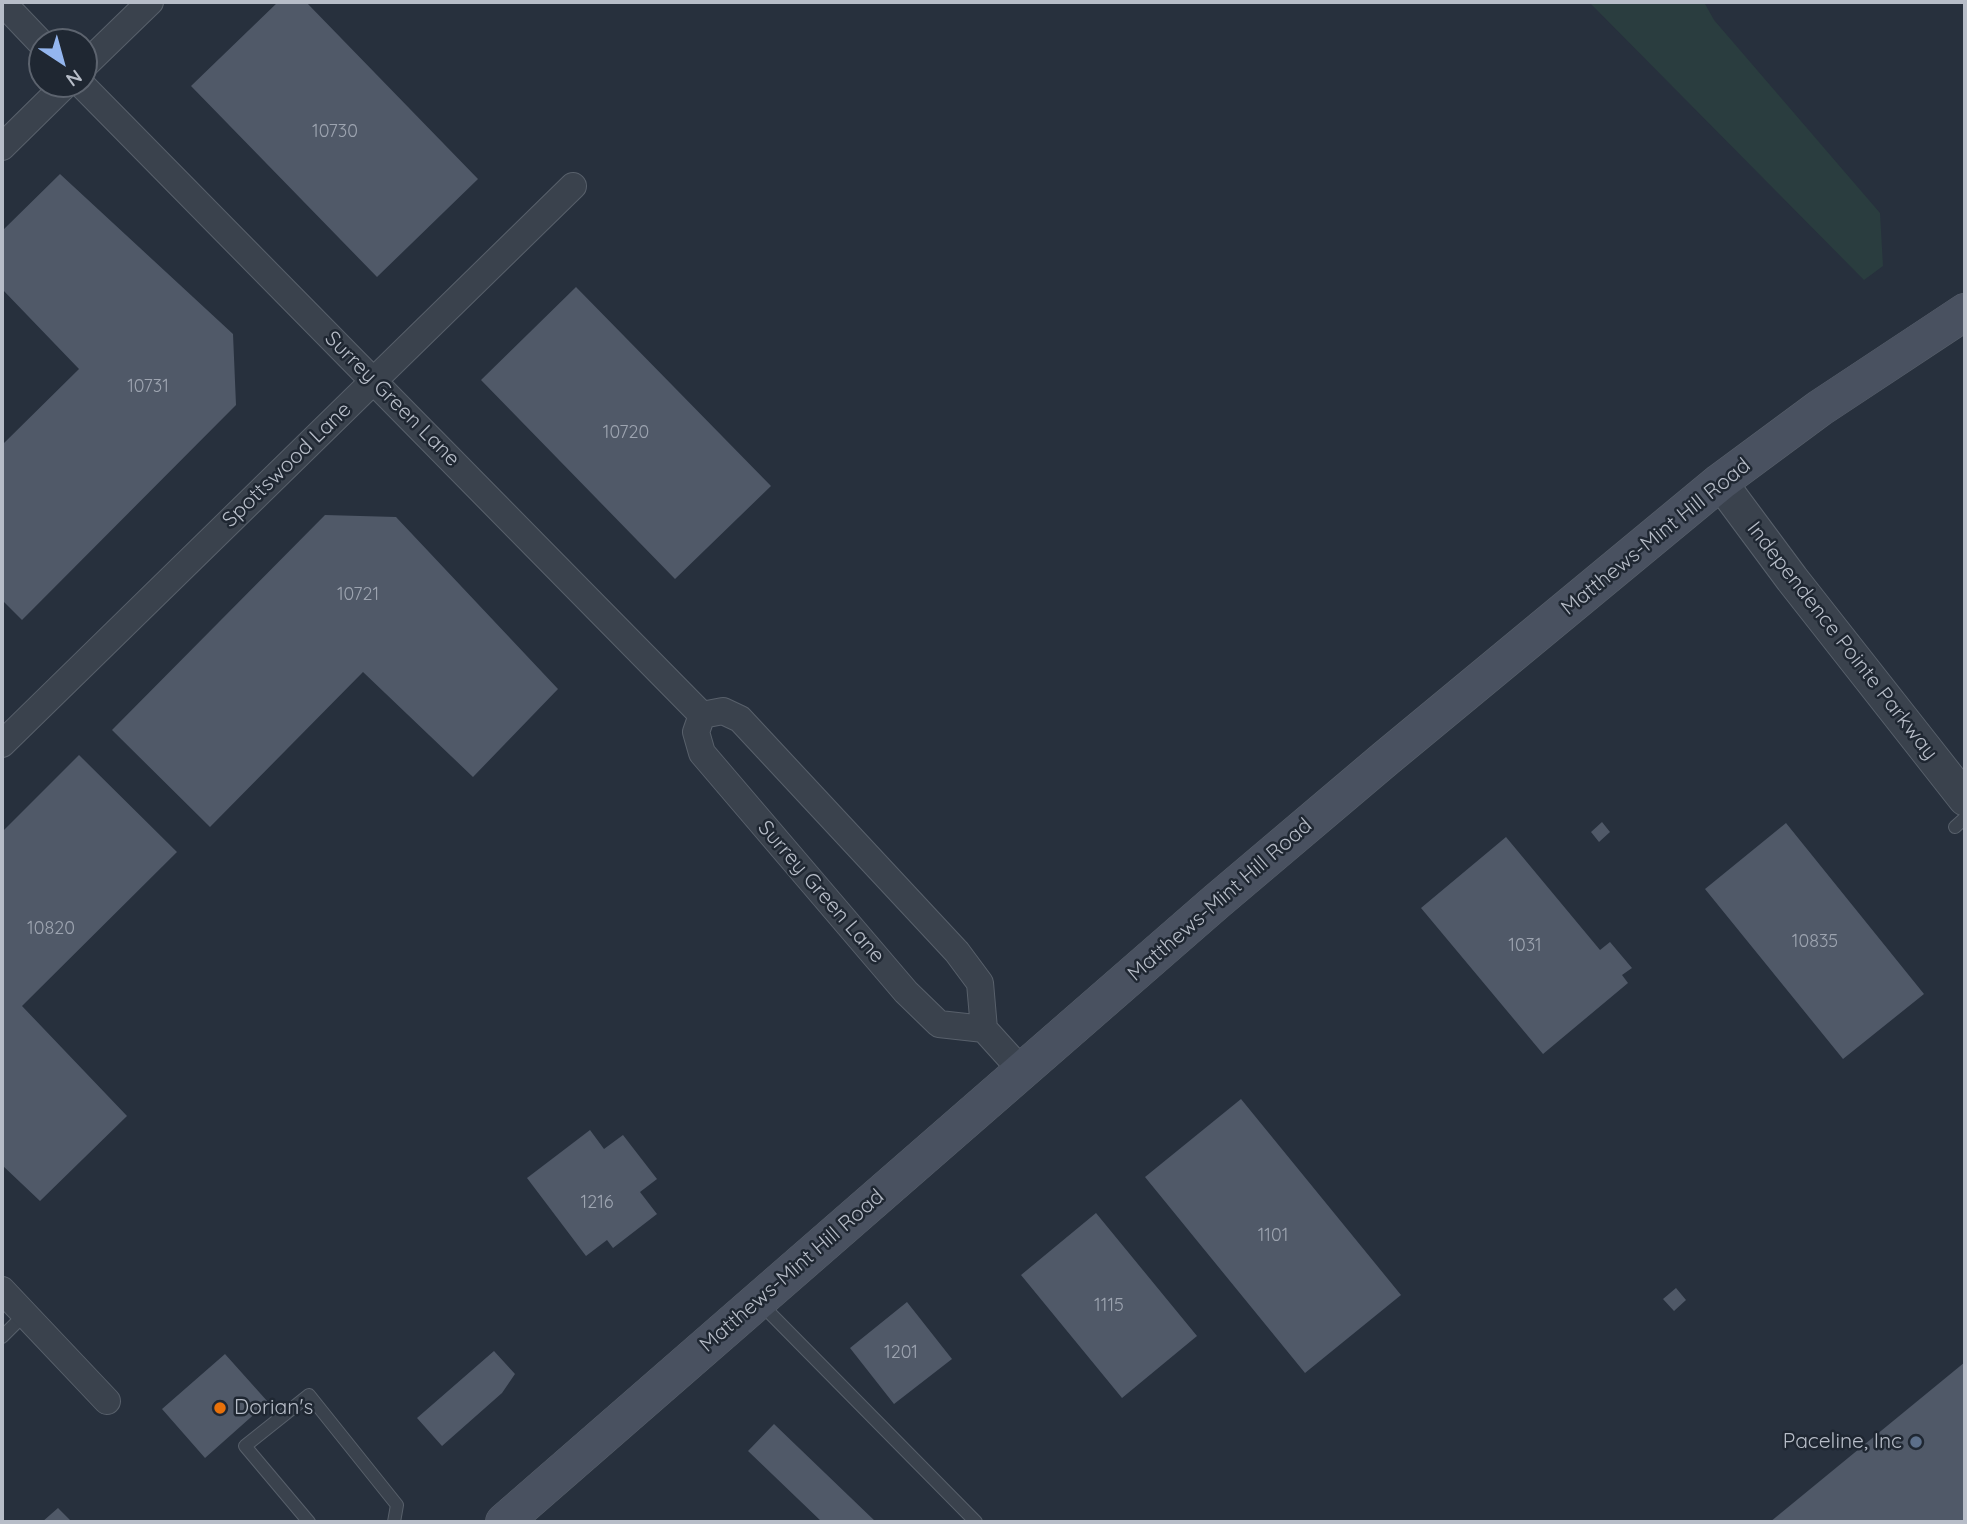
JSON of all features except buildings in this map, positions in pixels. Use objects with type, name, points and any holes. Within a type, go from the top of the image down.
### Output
[{"type":"main road","name":"Matthews-Mint Hill Road","points":[[504,1522],[1385,759],[1720,482],[1821,408],[1965,312]]},
{"type":"street","points":[[2,2],[28,29]]},
{"type":"street","points":[[98,52],[150,2]]},
{"type":"street","points":[[2,147],[52,98]]},
{"type":"street","name":"Surrey Green Lane","points":[[95,98],[702,715],[696,732],[702,753],[906,992],[939,1024],[984,1029]]},
{"type":"street","name":"Spottswood Lane","points":[[2,744],[573,187]]},
{"type":"street","name":"Independence Pointe Parkway","points":[[1720,482],[1962,815]]},
{"type":"street","points":[[702,715],[723,711],[740,719],[957,952],[980,983],[984,1029],[1022,1071]]},
{"type":"street","points":[[2,1290],[107,1401]]},
{"type":"lane","points":[[758,1301],[976,1522]]},
{"type":"lane","points":[[2,1337],[25,1314]]},
{"type":"lane","points":[[309,1522],[245,1446],[309,1395],[397,1505],[394,1522]]},
{"type":"shaded area","points":[[1589,2],[1704,2],[1714,20],[1880,213],[1883,266],[1864,280]]},
{"type":"place","name":"Dorian's","points":[[220,1408]]},
{"type":"place","name":"Paceline, Inc","points":[[1916,1442]]}]
